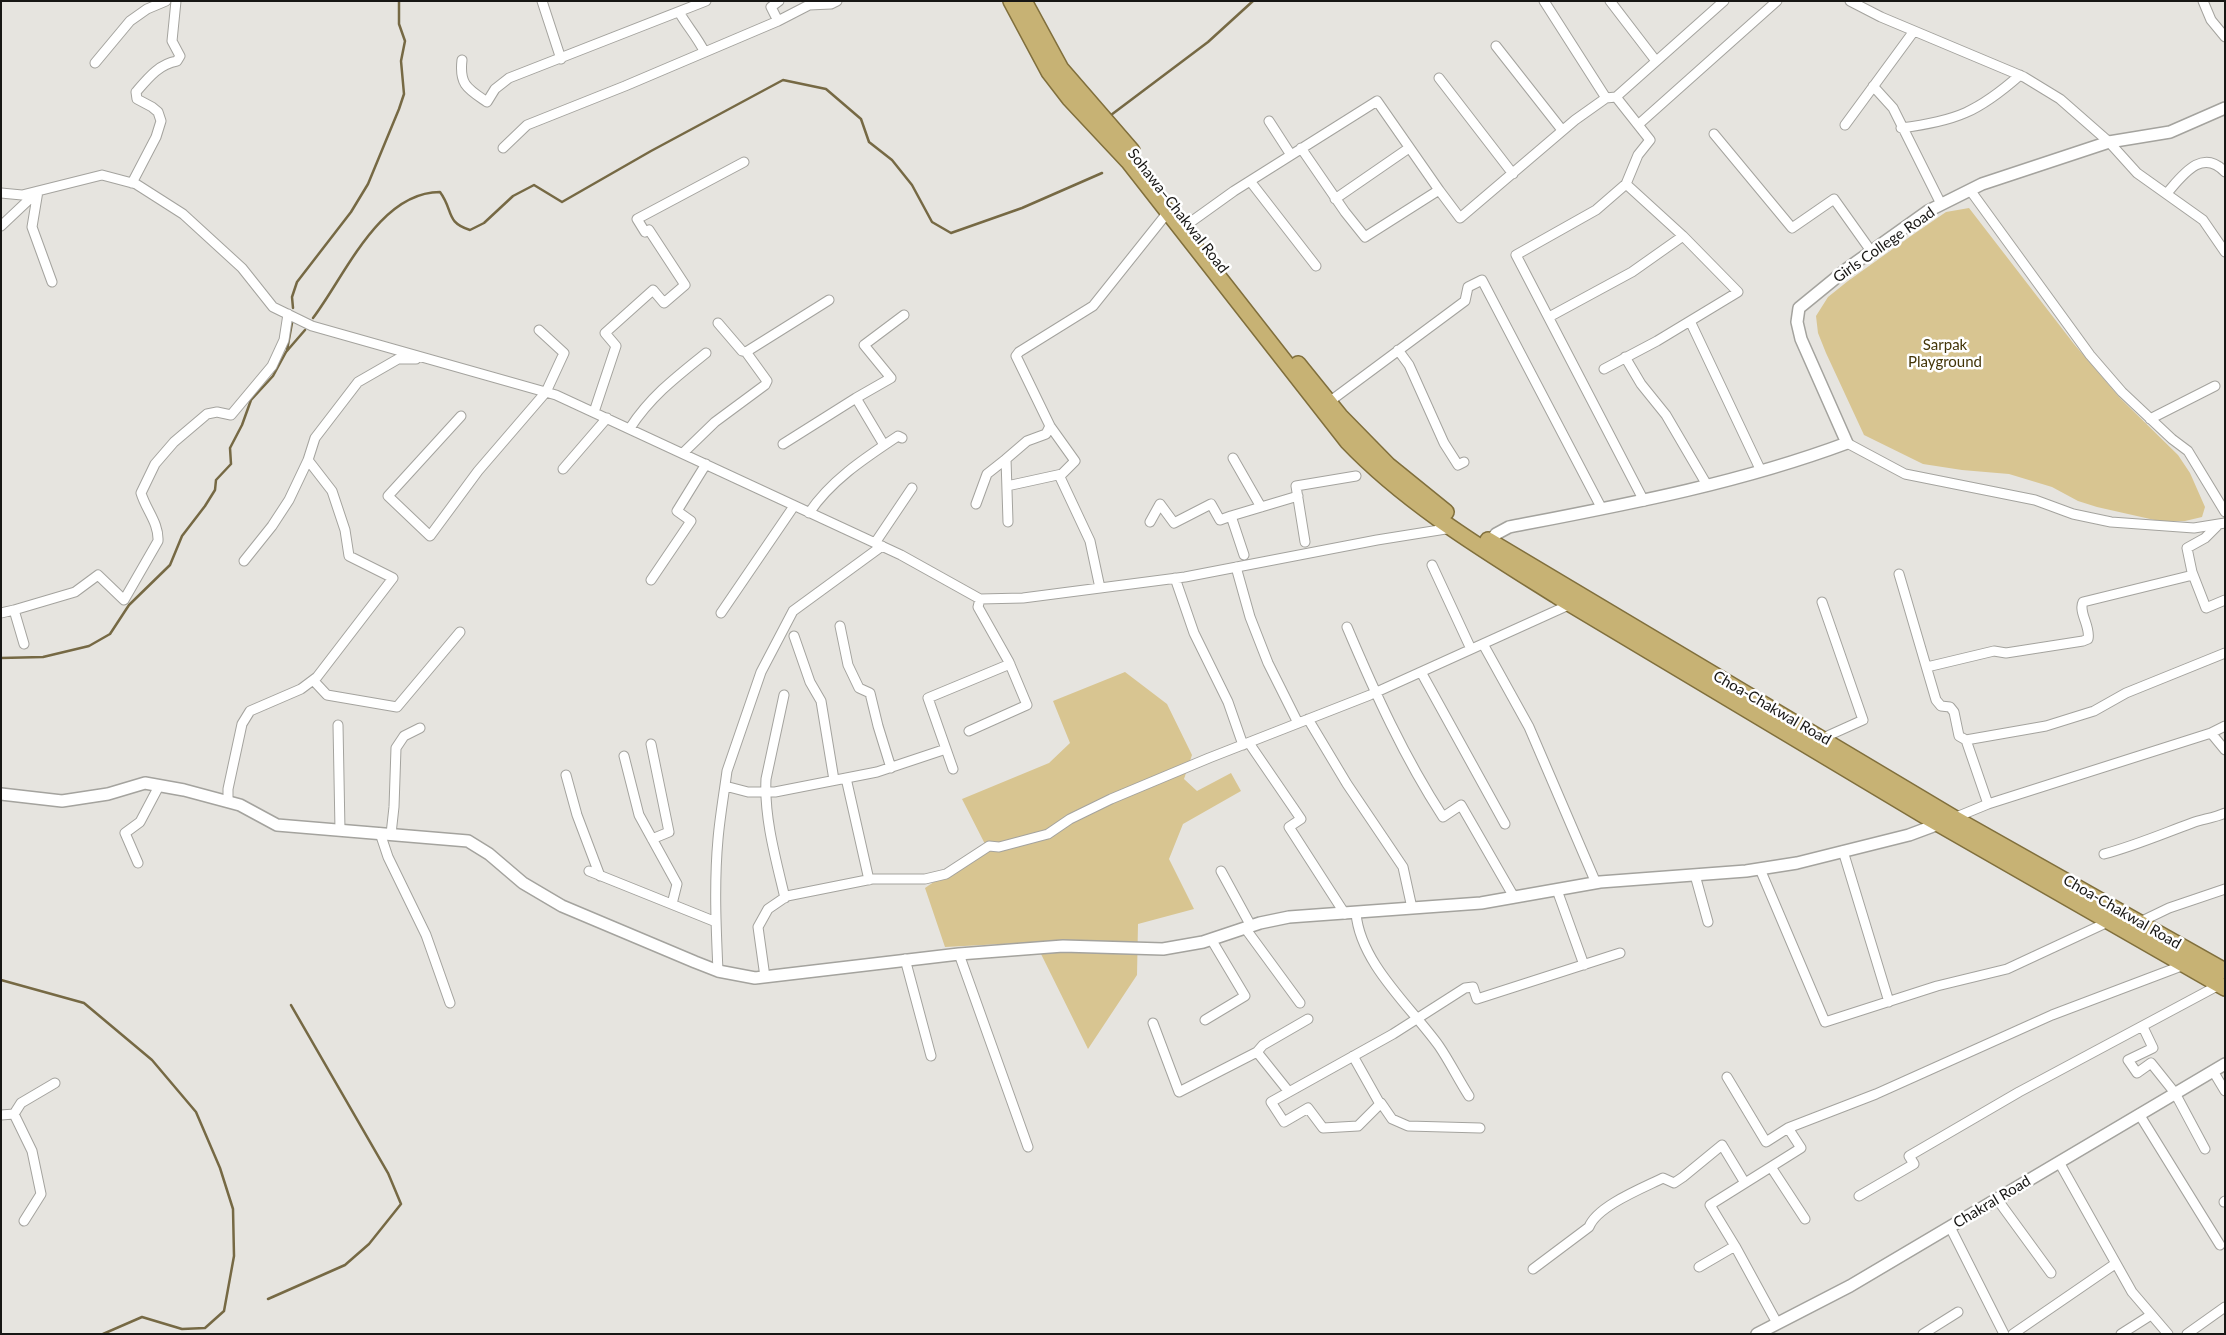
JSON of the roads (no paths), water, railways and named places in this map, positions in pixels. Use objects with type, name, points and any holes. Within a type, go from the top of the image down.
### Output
[{"type":"highway","points":[[1011,1],[1049,72],[1069,98],[1128,161],[1347,442],[1370,466],[1397,488],[1452,528],[1488,545],[1571,604],[1939,824],[2184,965],[2223,981]]},
{"type":"highway","name":"Sohawa–Chakwal Road","points":[[1024,1],[1061,69],[1134,153],[1340,416]]},
{"type":"highway","name":"Choa-Chakwal Road","points":[[1340,416],[1388,465],[1488,545],[1823,738],[1954,818],[2140,922],[2223,981]]},
{"type":"street","points":[[95,63],[130,21],[147,8],[166,1]]},
{"type":"street","points":[[132,183],[156,137],[161,122],[158,112],[137,98],[136,92],[155,71],[167,63],[177,61],[180,56],[172,41],[176,1]]},
{"type":"street","points":[[542,1],[561,59]]},
{"type":"street","points":[[462,60],[460,71],[465,86],[486,102],[495,89],[509,78],[706,1]]},
{"type":"street","points":[[778,21],[770,7],[779,1]]},
{"type":"street","points":[[502,148],[527,125],[778,21],[809,5],[837,1]]},
{"type":"street","points":[[1544,1],[1606,98]]},
{"type":"street","points":[[1610,1],[1656,61]]},
{"type":"street","points":[[1188,224],[1250,181],[1377,101],[1438,190],[1460,218],[1562,130],[1606,98],[1616,97],[1724,1]]},
{"type":"street","points":[[1638,124],[1777,1]]},
{"type":"street","points":[[1850,1],[1914,31],[2020,75],[2060,99],[2109,142],[2137,172],[2203,220],[2225,252]]},
{"type":"street","points":[[2203,1],[2211,20],[2225,37]]},
{"type":"street","points":[[679,12],[688,28],[696,35],[704,52]]},
{"type":"street","points":[[1845,125],[1914,31]]},
{"type":"street","points":[[1496,46],[1562,130]]},
{"type":"street","points":[[1901,128],[1938,123],[1956,118],[1981,106],[2020,75]]},
{"type":"street","points":[[1439,78],[1513,174]]},
{"type":"street","points":[[1872,86],[1893,108],[1901,128],[1941,204]]},
{"type":"street","points":[[1616,97],[1650,140],[1638,155],[1626,184],[1596,210],[1516,255],[1644,501]]},
{"type":"street","name":"Girls College Road","points":[[1847,443],[1801,339],[1797,322],[1800,308],[1871,251],[1928,211],[1982,184],[2109,142],[2170,132],[2225,108]]},
{"type":"street","points":[[1269,122],[1291,155]]},
{"type":"street","points":[[1714,134],[1792,228],[1834,199],[1871,251]]},
{"type":"street","points":[[1301,148],[1365,237],[1438,190]]},
{"type":"street","points":[[1336,198],[1409,148]]},
{"type":"street","points":[[594,412],[616,346],[605,333],[653,290],[664,303],[685,285],[649,230],[645,232],[636,219],[744,162]]},
{"type":"street","points":[[2167,193],[2186,172],[2203,162],[2211,162],[2225,172]]},
{"type":"street","points":[[1,192],[22,195],[102,175],[132,183],[183,214],[242,268],[273,307],[312,326],[546,392],[630,428],[901,555],[980,599],[1023,598],[1176,578],[1377,540],[1452,528]]},
{"type":"street","points":[[1250,181],[1316,266]]},
{"type":"street","points":[[1604,369],[1738,292],[1683,236],[1626,184]]},
{"type":"street","points":[[1970,190],[2090,355],[2122,392],[2188,451],[2225,512]]},
{"type":"street","points":[[1,226],[38,191]]},
{"type":"street","points":[[38,191],[32,227],[52,282]]},
{"type":"street","points":[[1007,486],[1059,475],[1074,461],[1050,426],[1016,356],[1026,347],[1093,306],[1168,212]]},
{"type":"street","points":[[1549,317],[1632,272],[1683,236]]},
{"type":"street","points":[[1329,402],[1465,301],[1468,287],[1482,280],[1602,509]]},
{"type":"street","points":[[746,352],[829,300]]},
{"type":"street","points":[[1,613],[75,592],[98,575],[124,600],[158,541],[159,530],[145,507],[141,493],[156,464],[174,442],[207,414],[217,412],[231,415],[272,366],[284,340],[288,314]]},
{"type":"street","points":[[783,444],[890,378],[864,346],[904,315]]},
{"type":"street","points":[[1690,321],[1761,472]]},
{"type":"street","points":[[683,453],[716,422],[765,385],[767,381],[746,352],[742,351],[718,322]]},
{"type":"street","points":[[461,416],[388,496],[430,536],[478,471],[546,392],[564,353],[538,330]]},
{"type":"street","points":[[1398,350],[1409,365],[1444,443],[1458,465],[1464,462]]},
{"type":"street","points":[[630,428],[641,411],[662,388],[706,353]]},
{"type":"street","points":[[1625,357],[1641,384],[1666,415],[1707,485]]},
{"type":"street","points":[[244,561],[272,526],[289,500],[308,460],[315,438],[358,382],[398,359],[426,359]]},
{"type":"street","points":[[2150,418],[2215,386]]},
{"type":"street","points":[[856,398],[884,445]]},
{"type":"street","points":[[563,469],[608,418]]},
{"type":"street","points":[[976,504],[987,474],[1027,441],[1046,434],[1050,426]]},
{"type":"street","points":[[809,513],[818,499],[834,483],[884,445],[898,436],[902,438]]},
{"type":"street","points":[[1488,545],[1501,530],[1508,527],[1644,501],[1791,464],[1847,443],[1905,474],[2035,500],[2073,514],[2111,522],[2194,528],[2221,525]]},
{"type":"street","points":[[1233,458],[1261,507]]},
{"type":"street","points":[[1006,459],[1008,522]]},
{"type":"street","points":[[228,802],[228,789],[242,724],[250,711],[301,689],[312,680],[393,578],[349,556],[345,530],[332,491],[308,460]]},
{"type":"street","points":[[651,580],[691,521],[676,511],[706,464]]},
{"type":"street","points":[[1059,475],[1090,541],[1100,588]]},
{"type":"street","points":[[1305,542],[1296,486],[1356,476]]},
{"type":"street","points":[[718,970],[716,922],[718,840],[725,786],[728,771],[761,672],[793,611],[879,545],[912,488]]},
{"type":"street","points":[[1150,522],[1160,504],[1174,523],[1211,504],[1220,520],[1298,496]]},
{"type":"street","points":[[721,613],[794,506]]},
{"type":"street","points":[[1231,516],[1244,555]]},
{"type":"street","points":[[2221,525],[2205,538],[2187,548],[2193,575],[2206,608],[2225,600]]},
{"type":"street","points":[[1432,565],[1471,649]]},
{"type":"street","points":[[1236,567],[1250,617],[1268,663],[1298,723]]},
{"type":"street","points":[[1899,574],[1938,704],[1950,707],[1954,712],[1959,736],[1966,740],[2046,726],[2094,711],[2126,693],[2225,653]]},
{"type":"street","points":[[1927,667],[1994,651],[2006,653],[2084,641],[2088,639],[2090,634],[2082,607],[2083,602],[2193,575]]},
{"type":"street","points":[[1176,578],[1194,633],[1228,702],[1246,744],[1301,819],[1289,827],[1350,914],[1385,981],[1404,1005],[1417,1017],[1440,1047],[1469,1096]]},
{"type":"street","points":[[969,731],[1028,705],[1010,664],[978,607],[980,599]]},
{"type":"street","points":[[1822,602],[1863,720],[1823,738]]},
{"type":"street","points":[[765,977],[758,927],[768,909],[785,898],[869,880],[925,879],[946,874],[989,846],[999,847],[1048,834],[1070,819],[1111,799],[1375,692],[1571,604]]},
{"type":"street","points":[[14,610],[24,644]]},
{"type":"street","points":[[840,626],[848,665],[859,688],[870,693],[891,768]]},
{"type":"street","points":[[1347,627],[1375,692],[1402,747],[1443,817],[1461,805],[1514,897]]},
{"type":"street","points":[[312,680],[327,695],[398,707],[460,632]]},
{"type":"street","points":[[794,636],[810,682],[821,701],[834,780]]},
{"type":"street","points":[[1483,644],[1529,727],[1596,883]]},
{"type":"street","points":[[953,769],[928,698],[1010,664]]},
{"type":"street","points":[[1421,672],[1505,824]]},
{"type":"street","points":[[784,695],[766,779],[766,792],[774,848],[785,898]]},
{"type":"street","points":[[1308,719],[1402,867],[1412,908]]},
{"type":"street","points":[[338,725],[340,830]]},
{"type":"street","points":[[1,794],[62,801],[108,794],[145,784],[184,790],[240,805],[278,825],[468,841],[490,854],[523,883],[562,906],[641,941],[718,970],[755,978],[906,959],[1063,946],[1163,949],[1211,939],[1248,927],[1289,917],[1482,903],[1596,883],[1760,869],[1910,836],[1988,804],[2211,733],[2225,726]]},
{"type":"street","points":[[420,728],[404,736],[396,748],[394,806],[385,834],[388,857],[426,935],[450,1002]]},
{"type":"street","points":[[2211,733],[2225,750]]},
{"type":"street","points":[[1966,740],[1988,804]]},
{"type":"street","points":[[651,744],[669,832],[652,839]]},
{"type":"street","points":[[725,786],[748,792],[775,792],[891,768],[946,749]]},
{"type":"street","points":[[624,756],[639,815],[677,884],[672,904]]},
{"type":"street","points":[[566,775],[577,815],[600,876]]},
{"type":"street","points":[[846,778],[869,880]]},
{"type":"street","points":[[138,863],[125,833],[140,822],[159,786]]},
{"type":"street","points":[[2104,854],[2132,846],[2195,822],[2212,819],[2225,812]]},
{"type":"street","points":[[1843,852],[1889,1002]]},
{"type":"street","points":[[1760,869],[1825,1022],[1937,986],[2007,969],[2108,922]]},
{"type":"street","points":[[589,871],[716,922]]},
{"type":"street","points":[[1221,871],[1248,927],[1300,1003]]},
{"type":"street","points":[[1695,875],[1708,922]]},
{"type":"street","points":[[1557,890],[1584,965]]},
{"type":"street","points":[[2140,922],[2169,908],[2225,890]]},
{"type":"street","points":[[1205,1020],[1245,996],[1211,939]]},
{"type":"street","points":[[1380,1104],[1358,1126],[1323,1128],[1308,1108],[1284,1122],[1271,1102],[1393,1034],[1465,988],[1473,987],[1477,999],[1620,953]]},
{"type":"street","points":[[959,954],[1028,1147]]},
{"type":"street","points":[[906,959],[931,1056]]},
{"type":"street","points":[[1727,1077],[1766,1142],[1788,1128],[1876,1094],[2052,1015],[2184,965]]},
{"type":"street","points":[[1859,1196],[1914,1164],[1909,1156],[2019,1092],[2142,1027],[2223,981]]},
{"type":"street","points":[[1153,1023],[1179,1092],[1257,1052],[1263,1045],[1308,1019]]},
{"type":"street","points":[[2142,1027],[2153,1048],[2128,1060],[2137,1073],[2151,1063],[2174,1093],[2205,1149]]},
{"type":"street","points":[[1257,1052],[1289,1092]]},
{"type":"street","points":[[1353,1056],[1380,1104],[1392,1119],[1408,1126],[1480,1128]]},
{"type":"street","name":"Chakral Road","points":[[1757,1334],[1773,1328],[1850,1286],[2225,1064]]},
{"type":"street","points":[[2212,1071],[2225,1091]]},
{"type":"street","points":[[14,1114],[21,1104],[55,1084]]},
{"type":"street","points":[[1,1115],[14,1114]]},
{"type":"street","points":[[14,1114],[32,1151],[41,1194],[24,1221]]},
{"type":"street","points":[[2139,1114],[2220,1245]]},
{"type":"street","points":[[1773,1328],[1735,1246],[1710,1205],[1801,1148],[1788,1128]]},
{"type":"street","points":[[1533,1269],[1589,1227],[1592,1220],[1618,1201],[1663,1178],[1674,1183],[1684,1177],[1722,1145],[1745,1183]]},
{"type":"street","points":[[2059,1162],[2132,1292],[2168,1334]]},
{"type":"street","points":[[1771,1167],[1805,1220]]},
{"type":"street","points":[[1997,1199],[2051,1273]]},
{"type":"street","points":[[1950,1227],[2004,1334]]},
{"type":"street","points":[[1699,1267],[1735,1246]]},
{"type":"street","points":[[2013,1334],[2115,1264]]},
{"type":"street","points":[[2187,1334],[2225,1307]]},
{"type":"street","points":[[1923,1334],[1958,1312]]},
{"type":"street","points":[[2121,1334],[2151,1314]]},
{"type":"waterway","points":[[293,308],[292,297],[297,282],[351,212],[368,184],[399,109],[404,94],[401,61],[405,41],[399,24],[399,1]]},
{"type":"waterway","points":[[1111,115],[1208,42],[1253,1]]},
{"type":"waterway","points":[[313,318],[351,260],[381,221],[399,206],[418,196],[440,192],[453,219],[462,227],[470,230],[484,223],[513,196],[534,185],[562,202],[651,151],[783,80],[826,89],[861,119],[869,142],[892,160],[912,185],[932,222],[951,233],[1022,208],[1102,173]]},
{"type":"waterway","points":[[287,350],[292,323]]},
{"type":"waterway","points":[[1,658],[43,657],[89,646],[110,634],[129,605],[170,565],[182,536],[215,490],[216,480],[231,464],[230,448],[242,425],[251,400],[273,376],[286,352],[305,330]]},
{"type":"waterway","points":[[1,980],[84,1003],[152,1060],[196,1112],[220,1168],[233,1209],[234,1256],[224,1311],[205,1328],[182,1329],[142,1317],[103,1334]]},
{"type":"waterway","points":[[268,1299],[345,1265],[369,1244],[401,1204],[388,1173],[291,1005]]},
{"type":"park label","name":"Sarpak Playground","points":[[1945,354]]}]
